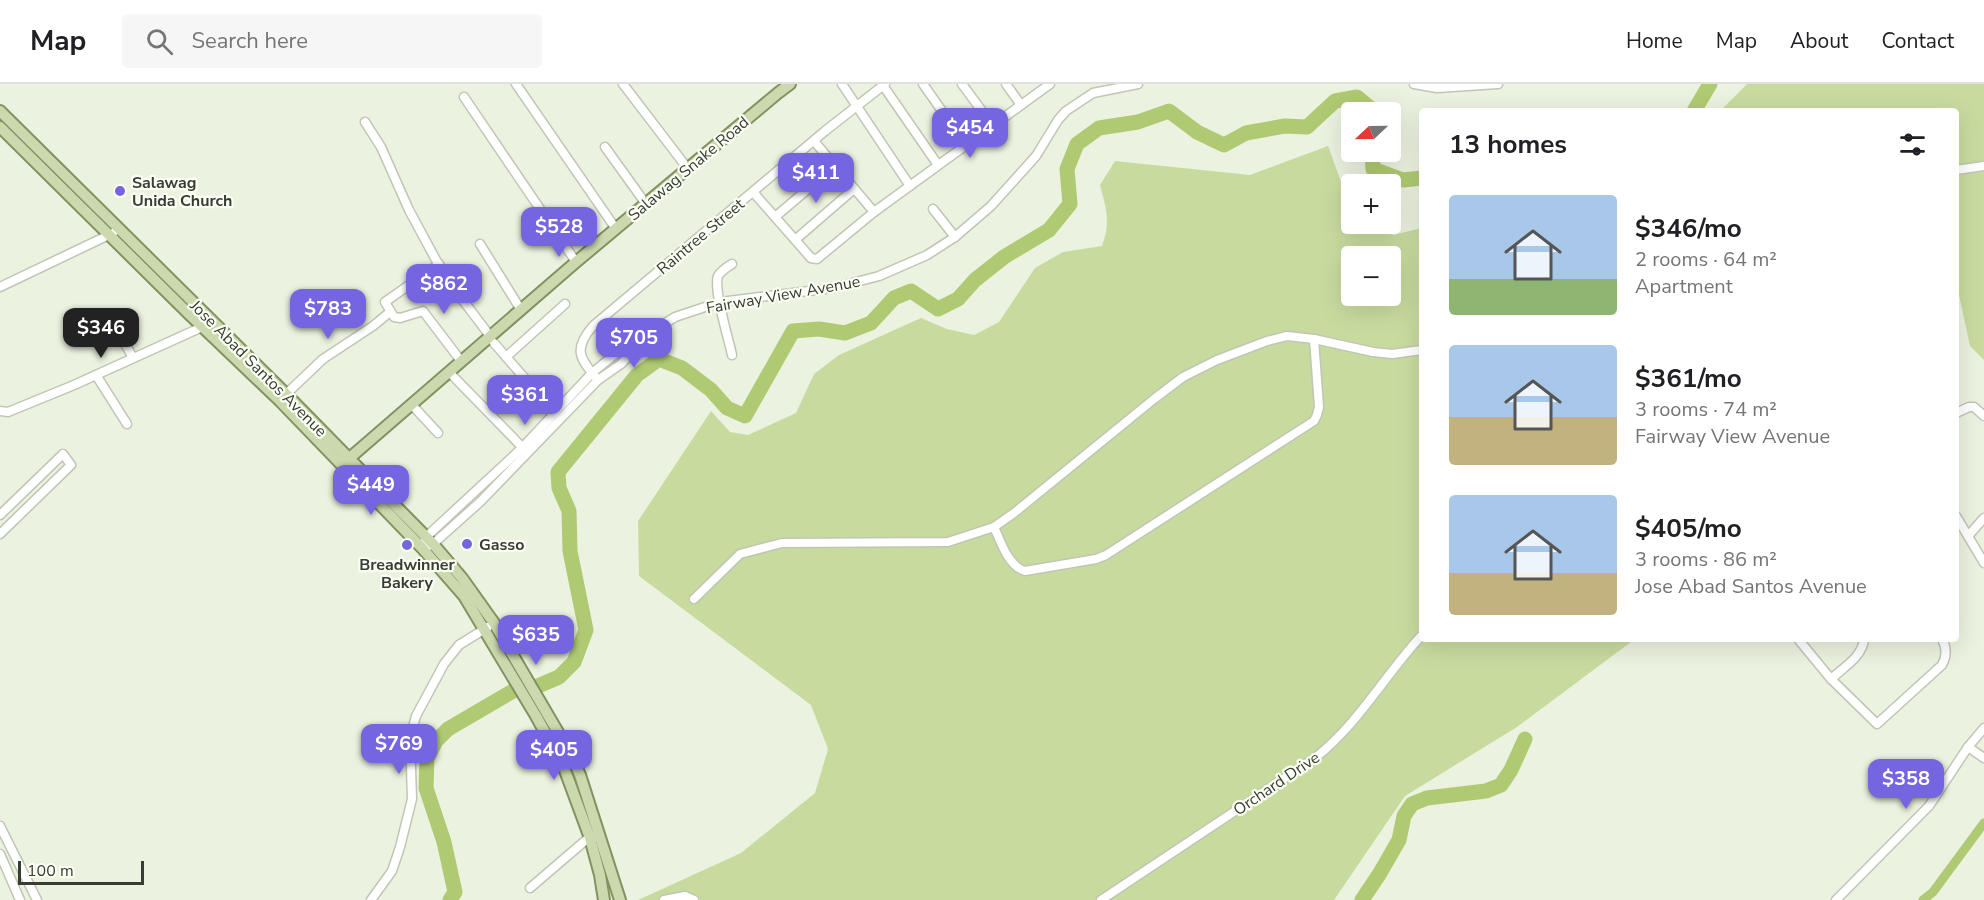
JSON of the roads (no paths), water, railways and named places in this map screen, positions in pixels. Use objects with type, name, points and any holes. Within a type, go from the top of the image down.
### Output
[{"type":"main road","name":"Salawag Snake Road","points":[[346,462],[461,361],[492,340],[521,310],[576,262],[790,84]]},
{"type":"main road","name":"Jose Abad Santos Avenue","points":[[0,111],[114,232]]},
{"type":"main road","name":"Jose Abad Santos Avenue","points":[[0,127],[114,232],[346,462],[430,541],[462,578],[490,625],[492,643],[541,713],[580,775],[595,837],[604,900]]},
{"type":"main road","name":"Jose Abad Santos Avenue","points":[[346,462],[502,636],[541,713]]},
{"type":"main road","name":"Jose Abad Santos Avenue","points":[[595,837],[620,900]]},
{"type":"street","points":[[516,84],[616,229]]},
{"type":"street","points":[[623,84],[688,169]]},
{"type":"street","points":[[842,84],[910,186]]},
{"type":"street","points":[[883,84],[938,165]]},
{"type":"street","name":"Raintree Street","points":[[595,376],[581,359],[580,349],[583,338],[593,326],[883,84]]},
{"type":"street","points":[[923,84],[966,145]]},
{"type":"street","points":[[962,84],[993,126]]},
{"type":"street","points":[[1006,84],[1021,105]]},
{"type":"street","name":"Fairway View Avenue","points":[[430,541],[474,494],[525,451],[555,413],[595,376],[621,364],[649,334],[675,317],[720,302],[833,288],[879,276],[927,255],[955,237],[991,206],[1036,156],[1066,111],[1093,93],[1138,84]]},
{"type":"street","points":[[1414,84],[1437,88],[1498,84]]},
{"type":"street","points":[[753,192],[811,258],[817,259],[874,212],[1048,85]]},
{"type":"street","points":[[464,97],[576,262]]},
{"type":"street","points":[[365,123],[381,147],[409,210],[439,264],[492,340],[555,413]]},
{"type":"street","points":[[814,141],[874,212]]},
{"type":"street","points":[[605,147],[646,204]]},
{"type":"street","points":[[775,218],[835,166]]},
{"type":"street","points":[[1959,170],[1984,166]]},
{"type":"street","points":[[795,240],[854,189]]},
{"type":"street","points":[[933,209],[955,237]]},
{"type":"street","points":[[0,287],[114,232]]},
{"type":"street","points":[[480,244],[521,310]]},
{"type":"street","points":[[439,264],[385,302],[394,317],[400,318],[423,311],[461,361]]},
{"type":"street","points":[[732,264],[719,274],[717,281],[732,356]]},
{"type":"street","points":[[506,357],[566,304]]},
{"type":"street","points":[[283,398],[323,359],[390,312]]},
{"type":"street","points":[[109,315],[133,358]]},
{"type":"street","points":[[0,411],[8,412],[96,375],[207,323]]},
{"type":"street","points":[[694,599],[740,554],[782,543],[948,542],[994,527],[1183,377],[1217,360],[1267,341],[1287,336],[1392,354],[1419,350]]},
{"type":"street","points":[[994,527],[1009,558],[1019,569],[1096,559],[1106,555],[1314,421],[1319,407],[1314,339]]},
{"type":"street","points":[[449,372],[525,451]]},
{"type":"street","points":[[96,375],[127,424]]},
{"type":"street","name":"Fairway View Avenue","points":[[422,548],[480,502],[595,376]]},
{"type":"street","points":[[412,405],[438,433]]},
{"type":"street","points":[[1959,412],[1974,407],[1984,416]]},
{"type":"street","points":[[0,515],[63,454],[71,465],[0,534]]},
{"type":"street","points":[[474,494],[480,502]]},
{"type":"street","points":[[1968,536],[1984,518]]},
{"type":"street","points":[[1959,527],[1968,536],[1984,563]]},
{"type":"street","points":[[370,900],[392,871],[412,799],[410,738],[416,716],[444,664],[459,645],[490,625]]},
{"type":"street","name":"Orchard Drive","points":[[1101,900],[1315,758],[1335,742],[1419,639]]},
{"type":"street","points":[[1800,642],[1831,679],[1877,724],[1942,665],[1946,659],[1943,642]]},
{"type":"street","points":[[1831,679],[1860,652],[1864,642]]},
{"type":"street","points":[[1836,900],[1929,806],[1968,747],[1984,728]]},
{"type":"street","points":[[1968,747],[1984,758]]},
{"type":"street","points":[[0,826],[37,900]]},
{"type":"street","points":[[530,888],[595,837]]},
{"type":"street","points":[[0,854],[20,900]]},
{"type":"street","points":[[663,900],[685,896],[694,900]]},
{"type":"waterway","points":[[1696,108],[1710,84]]},
{"type":"waterway","points":[[450,900],[455,892],[444,842],[426,788],[427,758],[436,741],[448,729],[513,691],[538,686],[559,677],[574,662],[586,630],[570,551],[569,511],[559,488],[558,472],[637,375],[659,359],[682,368],[711,390],[727,408],[745,416],[793,331],[819,329],[845,333],[871,323],[894,298],[911,291],[938,309],[958,299],[975,280],[1004,257],[1049,230],[1070,204],[1067,169],[1077,144],[1099,128],[1138,122],[1169,111],[1197,132],[1224,145],[1246,133],[1285,126],[1307,127],[1335,101],[1357,97],[1363,102]]},
{"type":"waterway","points":[[1373,162],[1373,169],[1403,180],[1419,178]]},
{"type":"waterway","points":[[1362,900],[1399,840],[1404,816],[1412,804],[1427,798],[1486,791],[1501,785],[1511,770],[1525,739]]},
{"type":"waterway","points":[[1923,900],[1933,892],[1984,823]]},
{"type":"place","name":"Salawag Unida Church","points":[[120,191]]},
{"type":"place","name":"Gasso","points":[[467,544]]},
{"type":"place","name":"Breadwinner Bakery","points":[[407,545]]}]
